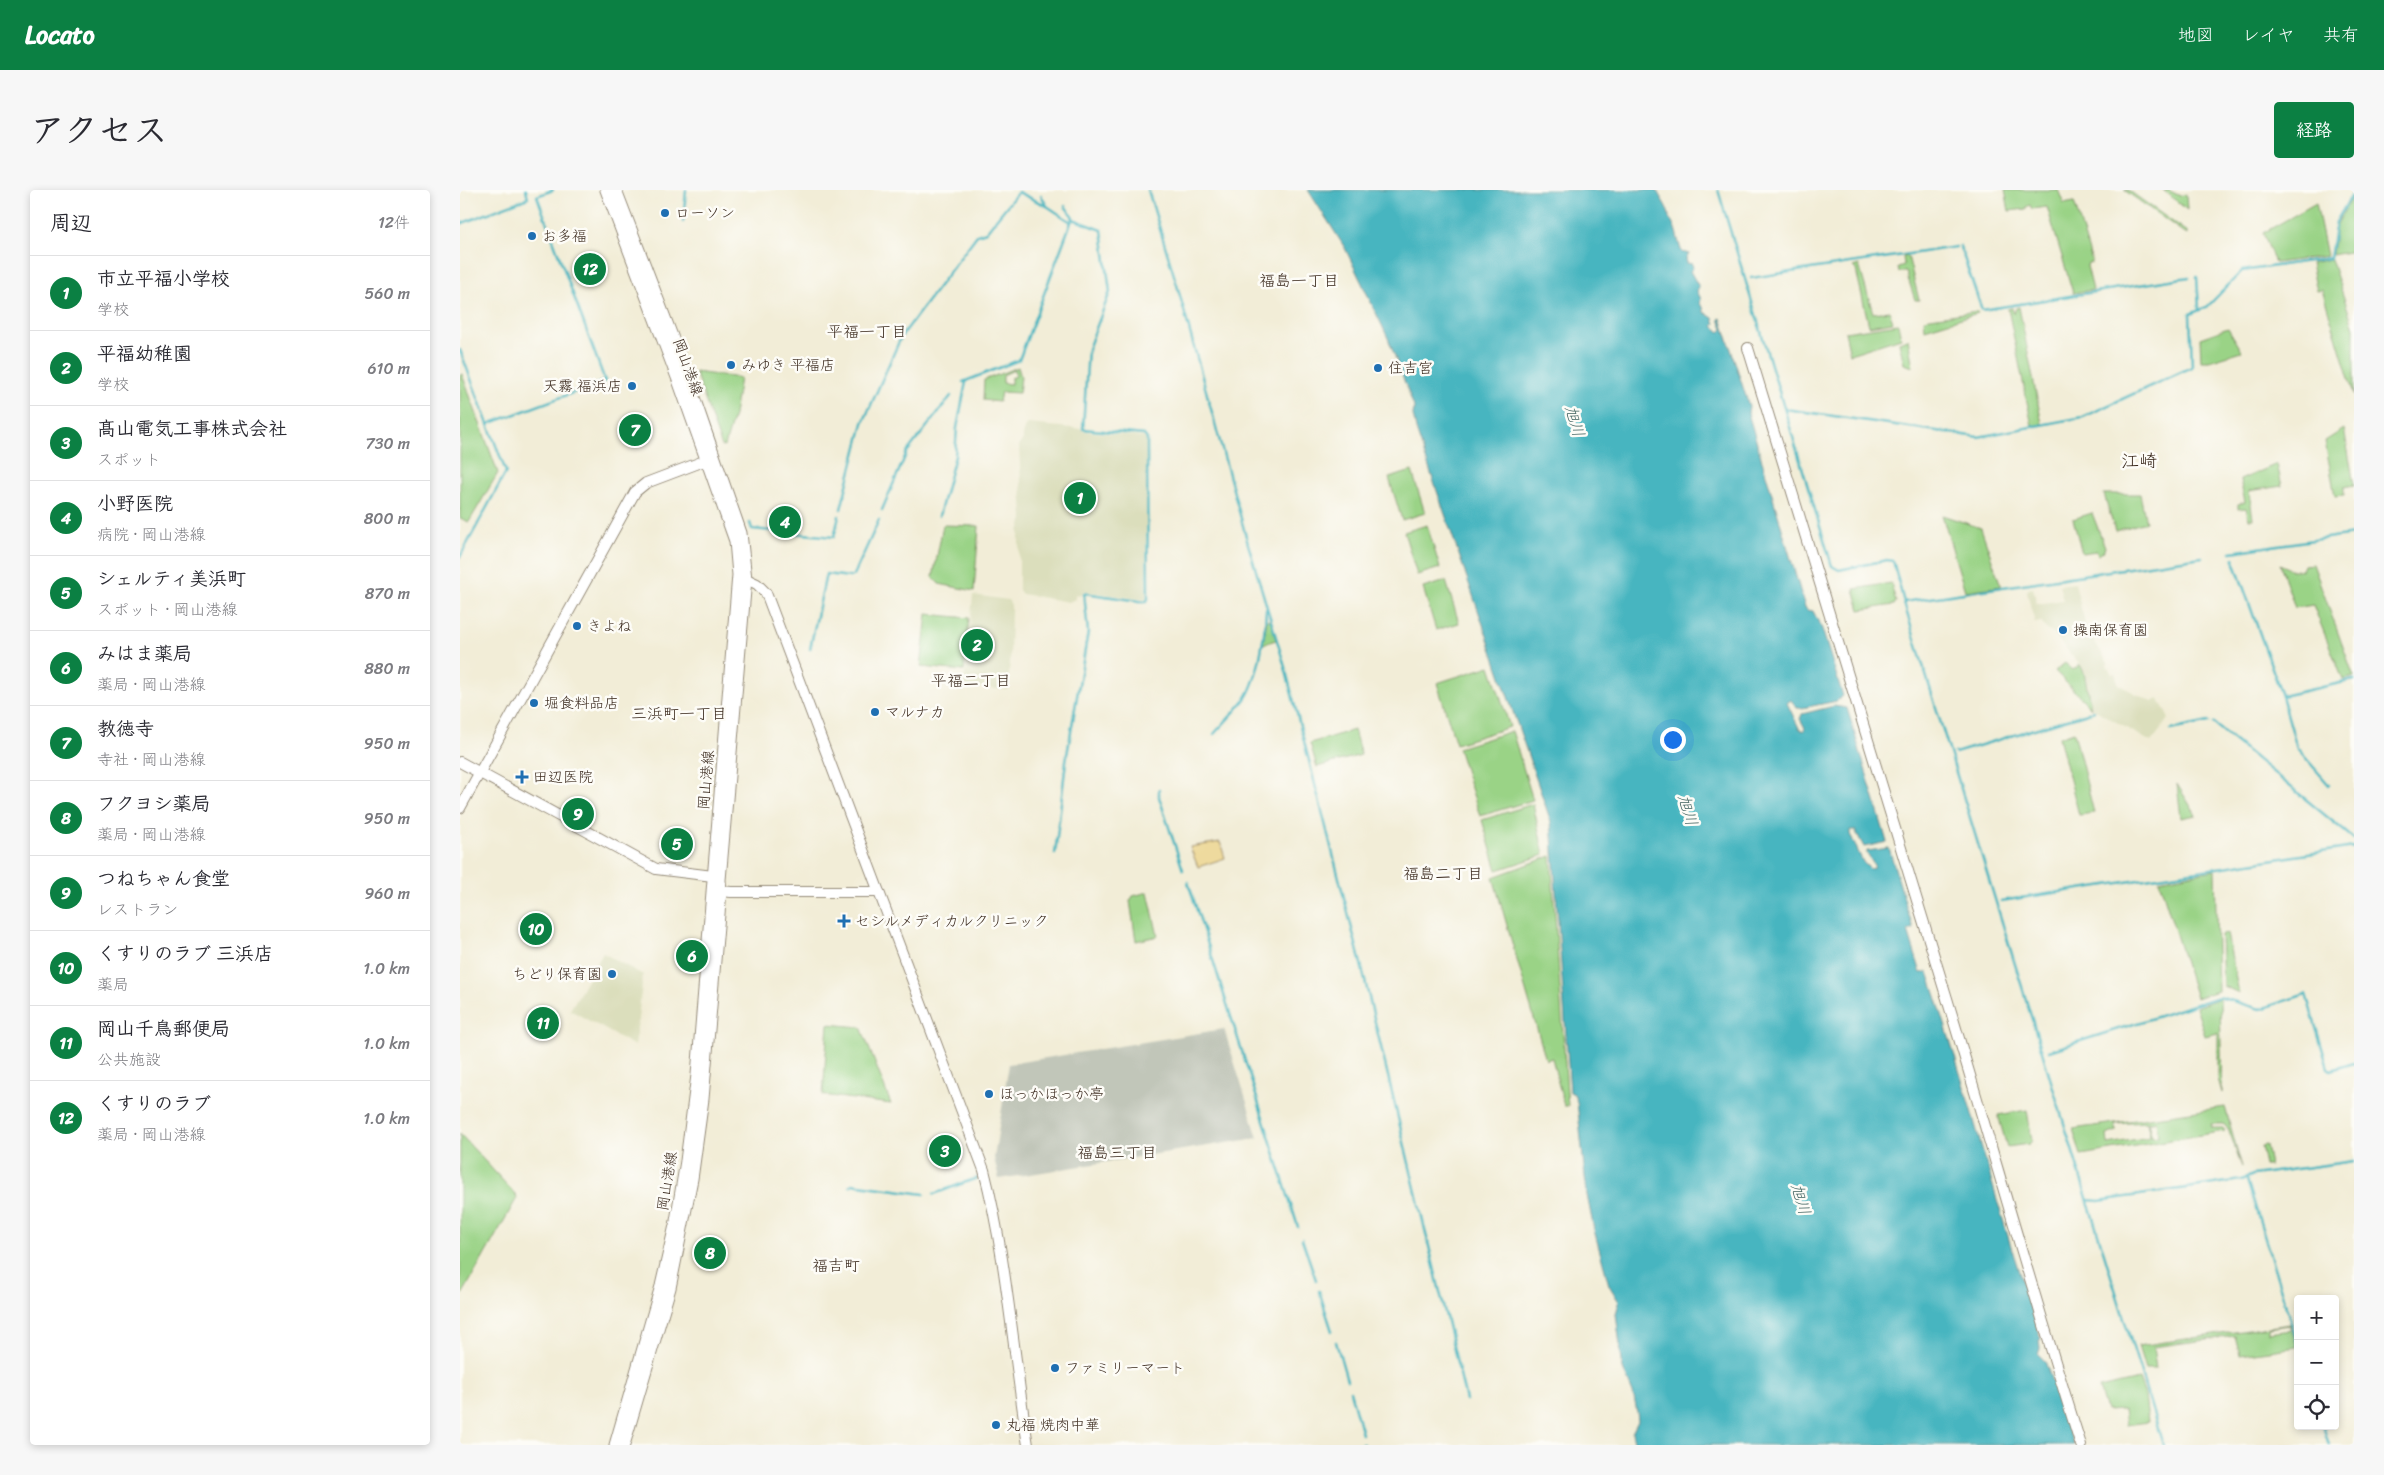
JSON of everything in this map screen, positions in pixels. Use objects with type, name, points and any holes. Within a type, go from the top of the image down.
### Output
[{"type":"main road","name":"岡山港線","points":[[606,190],[710,459]]},
{"type":"main road","name":"岡山港線","points":[[616,190],[680,356],[735,541],[742,577],[717,884],[703,1099],[692,1179],[670,1288],[624,1445]]},
{"type":"main road","name":"岡山港線","points":[[615,1445],[661,1286],[682,1187],[697,1075],[717,884]]},
{"type":"street","points":[[1748,348],[1916,894],[2010,1208],[2040,1317],[2081,1445]]},
{"type":"street","points":[[460,808],[635,492],[646,484],[710,459]]},
{"type":"street","points":[[742,577],[761,587],[766,593],[984,1170],[1002,1263],[1028,1445]]},
{"type":"street","points":[[460,762],[656,869],[717,884],[880,892]]},
{"type":"shaded area","points":[[1028,424],[1082,429],[1083,431],[1143,437],[1146,439],[1146,600],[1083,591],[1082,595],[1075,594],[1075,599],[1069,602],[1022,594],[1019,590],[1019,531],[1023,519],[1019,446],[1023,439],[1024,428]]},
{"type":"shaded area","points":[[2075,583],[2086,628],[2108,663],[2107,666],[2112,674],[2115,673],[2119,685],[2152,702],[2159,699],[2169,719],[2151,742],[2092,708],[2085,671],[2051,631],[2047,630],[2041,622],[2035,623],[2027,592],[2028,589],[2033,588],[2037,604],[2063,600],[2059,585]]},
{"type":"shaded area","points":[[973,595],[1008,600],[1011,605],[1010,664],[1007,690],[964,686]]},
{"type":"shaded area","points":[[603,953],[643,975],[635,1046],[570,1010]]},
{"type":"shaded area","points":[[1224,1029],[1258,1138],[999,1179],[994,1158],[1009,1064]]},
{"type":"green space","points":[[2005,190],[2058,190],[2064,204],[2074,202],[2092,262],[2088,263],[2087,266],[2093,290],[2073,293],[2047,207],[2032,209],[2030,205],[2026,209],[2009,211]]},
{"type":"green space","points":[[2124,190],[2128,190],[2187,232],[2187,235]]},
{"type":"green space","points":[[2163,190],[2168,190],[2180,196],[2186,194],[2187,210]]},
{"type":"green space","points":[[2354,193],[2354,251],[2332,255],[2336,226]]},
{"type":"green space","points":[[2316,203],[2327,256],[2275,263],[2263,233]]},
{"type":"green space","points":[[1908,256],[1919,300],[1915,300],[1906,272],[1899,272],[1898,267],[1904,265],[1903,257]]},
{"type":"green space","points":[[2331,259],[2354,328],[2354,395],[2322,290],[2317,291],[2311,263]]},
{"type":"green space","points":[[1859,265],[1873,313],[1889,311],[1893,322],[1869,326],[1856,270],[1853,267]]},
{"type":"green space","points":[[2019,307],[2042,424],[2032,426],[2008,309],[2012,308],[2014,314],[2016,308]]},
{"type":"green space","points":[[1977,311],[1978,313],[1925,329],[1924,319]]},
{"type":"green space","points":[[1898,324],[1901,338],[1850,354],[1845,332]]},
{"type":"green space","points":[[2228,328],[2242,351],[2209,361],[2201,361],[2200,338]]},
{"type":"green space","points":[[1908,339],[1913,367],[1904,364],[1899,342]]},
{"type":"green space","points":[[1018,367],[1021,377],[1019,393],[1001,392],[999,402],[983,400],[984,380]],"holes":[[[1014,370],[1016,376],[1011,378],[1011,384],[1003,383],[1003,375]]]},
{"type":"green space","points":[[695,372],[740,378],[734,415],[725,446],[722,447]]},
{"type":"green space","points":[[462,374],[498,473],[469,522],[460,518],[460,375]]},
{"type":"green space","points":[[2344,429],[2354,485],[2344,487],[2344,495],[2335,496],[2325,441]]},
{"type":"green space","points":[[2277,464],[2282,486],[2249,491],[2253,519],[2249,519],[2246,508],[2238,509],[2238,504],[2245,502],[2240,480]]},
{"type":"green space","points":[[1412,471],[1425,513],[1402,520],[1389,478]]},
{"type":"green space","points":[[2104,494],[2140,494],[2146,522],[2115,531]]},
{"type":"green space","points":[[2092,513],[2105,547],[2103,552],[2098,555],[2096,551],[2082,553],[2073,519]]},
{"type":"green space","points":[[1942,515],[1981,528],[2001,586],[1965,591]]},
{"type":"green space","points":[[943,525],[979,526],[974,591],[939,584],[933,577]]},
{"type":"green space","points":[[1427,525],[1440,568],[1417,575],[1404,532]]},
{"type":"green space","points":[[2280,564],[2291,570],[2302,570],[2304,565],[2313,564],[2354,677],[2343,680],[2313,605],[2295,608]]},
{"type":"green space","points":[[1446,581],[1459,623],[1436,630],[1423,588]]},
{"type":"green space","points":[[1891,583],[1896,602],[1894,605],[1860,610],[1854,589]]},
{"type":"green space","points":[[927,614],[969,618],[964,671],[921,667]]},
{"type":"green space","points":[[1267,620],[1271,620],[1276,640],[1263,644]]},
{"type":"green space","points":[[2065,663],[2073,670],[2080,665],[2084,672],[2091,708],[2055,671]]},
{"type":"green space","points":[[1490,666],[1510,727],[1456,744],[1437,683]]},
{"type":"green space","points":[[1354,730],[1361,755],[1317,767],[1310,743]]},
{"type":"green space","points":[[1512,731],[1533,800],[1480,816],[1458,748]]},
{"type":"green space","points":[[2074,732],[2094,813],[2079,815],[2059,737]]},
{"type":"green space","points":[[2177,784],[2196,815],[2181,818]]},
{"type":"green space","points":[[1533,804],[1544,855],[1497,870],[1482,820]]},
{"type":"green space","points":[[1551,856],[1568,1106],[1564,1106],[1552,1058],[1546,1060],[1493,877]]},
{"type":"green space","points":[[2215,870],[2218,991],[2196,998],[2159,880]]},
{"type":"green space","points":[[1148,892],[1158,936],[1136,941],[1130,901],[1133,896]]},
{"type":"green space","points":[[2227,934],[2239,993],[2223,986],[2221,935]]},
{"type":"green space","points":[[2220,998],[2222,1093],[2218,1078],[2218,1033],[2205,1036],[2196,1007]]},
{"type":"green space","points":[[828,1024],[861,1027],[891,1104],[823,1095]]},
{"type":"green space","points":[[2225,1107],[2242,1167],[2228,1128],[2223,1124],[2211,1124],[2212,1128],[2223,1128],[2225,1131],[2081,1155],[2073,1129]],"holes":[[[2156,1121],[2158,1136],[2152,1137],[2148,1123]],[[2147,1122],[2150,1137],[2108,1144],[2107,1135],[2116,1131],[2115,1124]]]},
{"type":"green space","points":[[2027,1110],[2032,1141],[2029,1144],[2007,1147],[1998,1115]]},
{"type":"green space","points":[[460,1134],[517,1198],[462,1295],[460,1293]]},
{"type":"green space","points":[[2266,1145],[2270,1165],[2265,1165],[2261,1146]]},
{"type":"green space","points":[[2290,1324],[2294,1337],[2294,1347],[2240,1355],[2235,1336],[2153,1347],[2156,1369],[2145,1369],[2138,1346]],"holes":[[[2289,1325],[2291,1330],[2268,1333],[2268,1328]]]},
{"type":"green space","points":[[2139,1379],[2145,1395],[2148,1422],[2126,1425],[2124,1410],[2106,1411],[2099,1388]]},
{"type":"sand","points":[[1220,842],[1225,858],[1198,867],[1190,847]]},
{"type":"water","name":"旭川","points":[[1308,190],[1657,190],[1668,210],[1669,218],[1674,225],[1682,252],[1689,254],[1686,259],[1687,263],[1692,264],[1693,268],[1690,271],[1699,287],[1697,291],[1701,299],[1700,304],[1704,312],[1713,318],[1715,324],[1713,326],[1720,332],[1723,329],[1719,319],[1721,318],[1749,406],[1748,413],[1805,607],[1807,610],[1813,611],[1822,629],[1843,696],[1837,701],[1802,708],[1797,708],[1791,700],[1787,703],[1799,728],[1803,731],[1805,728],[1800,719],[1802,714],[1834,706],[1847,708],[1887,842],[1864,847],[1855,830],[1850,830],[1850,834],[1863,862],[1870,869],[1874,865],[1867,851],[1889,848],[1913,929],[1908,931],[1921,973],[1928,972],[1957,1063],[2011,1248],[2041,1339],[2039,1340],[2040,1349],[2038,1354],[2045,1361],[2074,1445],[1635,1445],[1632,1433],[1638,1421],[1637,1412],[1633,1393],[1623,1369],[1616,1314],[1619,1302],[1609,1285],[1594,1230],[1587,1195],[1577,1102],[1574,1094],[1570,1092],[1551,822],[1417,433],[1413,415],[1414,407],[1388,338],[1345,248]]},
{"type":"waterway","points":[[460,224],[528,198],[526,190]]},
{"type":"waterway","points":[[488,424],[605,381],[537,196],[553,190]]},
{"type":"waterway","points":[[683,222],[686,190]]},
{"type":"waterway","points":[[1148,190],[1177,285],[1248,544],[1285,667],[1361,964],[1466,1400]]},
{"type":"waterway","points":[[1718,190],[1832,566],[1839,570],[1887,560],[1893,561],[1906,610],[2163,1445]]},
{"type":"waterway","points":[[1785,409],[1978,437],[2083,417],[2192,367],[2190,314],[2207,307],[2242,271],[2330,258],[2336,222],[2354,191]]},
{"type":"waterway","points":[[841,509],[863,423],[901,337],[977,235],[986,232],[1018,192],[1047,206]]},
{"type":"waterway","points":[[1041,195],[1047,206],[1071,222]]},
{"type":"waterway","points":[[963,382],[1019,360],[1073,217],[1065,206]]},
{"type":"waterway","points":[[1055,854],[1066,761],[1088,632],[1084,593],[1146,602],[1148,599],[1147,439],[1144,435],[1083,429],[1088,349],[1110,292],[1102,230],[1073,219]]},
{"type":"waterway","points":[[1960,246],[1982,310],[2189,277]]},
{"type":"waterway","points":[[1751,278],[1956,247]]},
{"type":"waterway","points":[[2197,277],[2199,309]]},
{"type":"waterway","points":[[460,350],[506,472],[460,557]]},
{"type":"waterway","points":[[939,516],[955,456],[957,428],[966,382]]},
{"type":"waterway","points":[[882,510],[907,452],[951,396]]},
{"type":"waterway","points":[[750,523],[752,529],[834,537],[839,516]]},
{"type":"waterway","points":[[810,649],[826,574],[850,577],[854,575],[879,520]]},
{"type":"waterway","points":[[2231,552],[2354,534]]},
{"type":"waterway","points":[[1904,602],[2202,557]]},
{"type":"waterway","points":[[2233,558],[2282,696],[2354,680]]},
{"type":"waterway","points":[[1214,734],[1245,699],[1250,690],[1258,668],[1266,609]]},
{"type":"waterway","points":[[2282,696],[2297,748],[2329,785]]},
{"type":"waterway","points":[[1955,753],[2094,711]]},
{"type":"waterway","points":[[2170,730],[2209,722]]},
{"type":"waterway","points":[[2213,723],[2354,839]]},
{"type":"waterway","points":[[1159,790],[1159,797],[1183,870]]},
{"type":"waterway","points":[[2001,901],[2354,847]]},
{"type":"waterway","points":[[1188,882],[1298,1227]]},
{"type":"waterway","points":[[2049,1051],[2219,997],[2260,1009],[2306,994],[2328,1068],[2331,1070],[2354,1063]]},
{"type":"waterway","points":[[2088,1200],[2099,1201],[2241,1180],[2253,1175],[2354,1161]]},
{"type":"waterway","points":[[2246,1177],[2296,1340]]},
{"type":"waterway","points":[[934,1194],[977,1178]]},
{"type":"waterway","points":[[850,1186],[852,1184],[924,1194]]},
{"type":"waterway","points":[[1302,1239],[1316,1280]]},
{"type":"waterway","points":[[1319,1291],[1332,1331]]},
{"type":"waterway","points":[[1336,1342],[1347,1380]]},
{"type":"waterway","points":[[1350,1391],[1362,1434]]},
{"type":"waterway","points":[[2324,1430],[2329,1445]]},
{"type":"place","name":"ローソン","points":[[665,213]]},
{"type":"place","name":"お多福","points":[[532,236]]},
{"type":"place","name":"くすりのラブ","points":[[590,269]]},
{"type":"place","name":"みゆき 平福店","points":[[731,365]]},
{"type":"place","name":"住吉宮","points":[[1378,368]]},
{"type":"place","name":"天霧 福浜店","points":[[632,386]]},
{"type":"place","name":"教徳寺","points":[[635,430]]},
{"type":"place","name":"市立平福小学校","points":[[1080,498]]},
{"type":"place","name":"小野医院","points":[[785,522]]},
{"type":"place","name":"きよね","points":[[577,626]]},
{"type":"place","name":"操南保育園","points":[[2063,630]]},
{"type":"place","name":"平福幼稚園","points":[[977,645]]},
{"type":"place","name":"堀食料品店","points":[[534,703]]},
{"type":"place","name":"マルナカ","points":[[875,712]]},
{"type":"place","name":"田辺医院","points":[[522,777]]},
{"type":"place","name":"つねちゃん食堂","points":[[578,814]]},
{"type":"place","name":"シェルティ美浜町","points":[[677,844]]},
{"type":"place","name":"セシルメディカルクリニック","points":[[844,921]]},
{"type":"place","name":"くすりのラブ 三浜店","points":[[536,929]]},
{"type":"place","name":"みはま薬局","points":[[692,956]]},
{"type":"place","name":"ちどり保育園","points":[[612,974]]},
{"type":"place","name":"岡山千鳥郵便局","points":[[543,1023]]},
{"type":"place","name":"ほっかほっか亭","points":[[989,1094]]},
{"type":"place","name":"髙山電気工事株式会社","points":[[945,1151]]},
{"type":"place","name":"フクヨシ薬局","points":[[710,1253]]},
{"type":"place","name":"ファミリーマート","points":[[1055,1368]]},
{"type":"place","name":"丸福 焼肉中華","points":[[996,1425]]},
{"type":"district","name":"福島一丁目","points":[[1299,280]]},
{"type":"district","name":"平福一丁目","points":[[867,331]]},
{"type":"district","name":"江崎","points":[[2139,461]]},
{"type":"district","name":"平福二丁目","points":[[971,680]]},
{"type":"district","name":"三浜町一丁目","points":[[679,713]]},
{"type":"district","name":"福島二丁目","points":[[1443,873]]},
{"type":"district","name":"福島三丁目","points":[[1117,1152]]},
{"type":"district","name":"福吉町","points":[[836,1265]]}]
